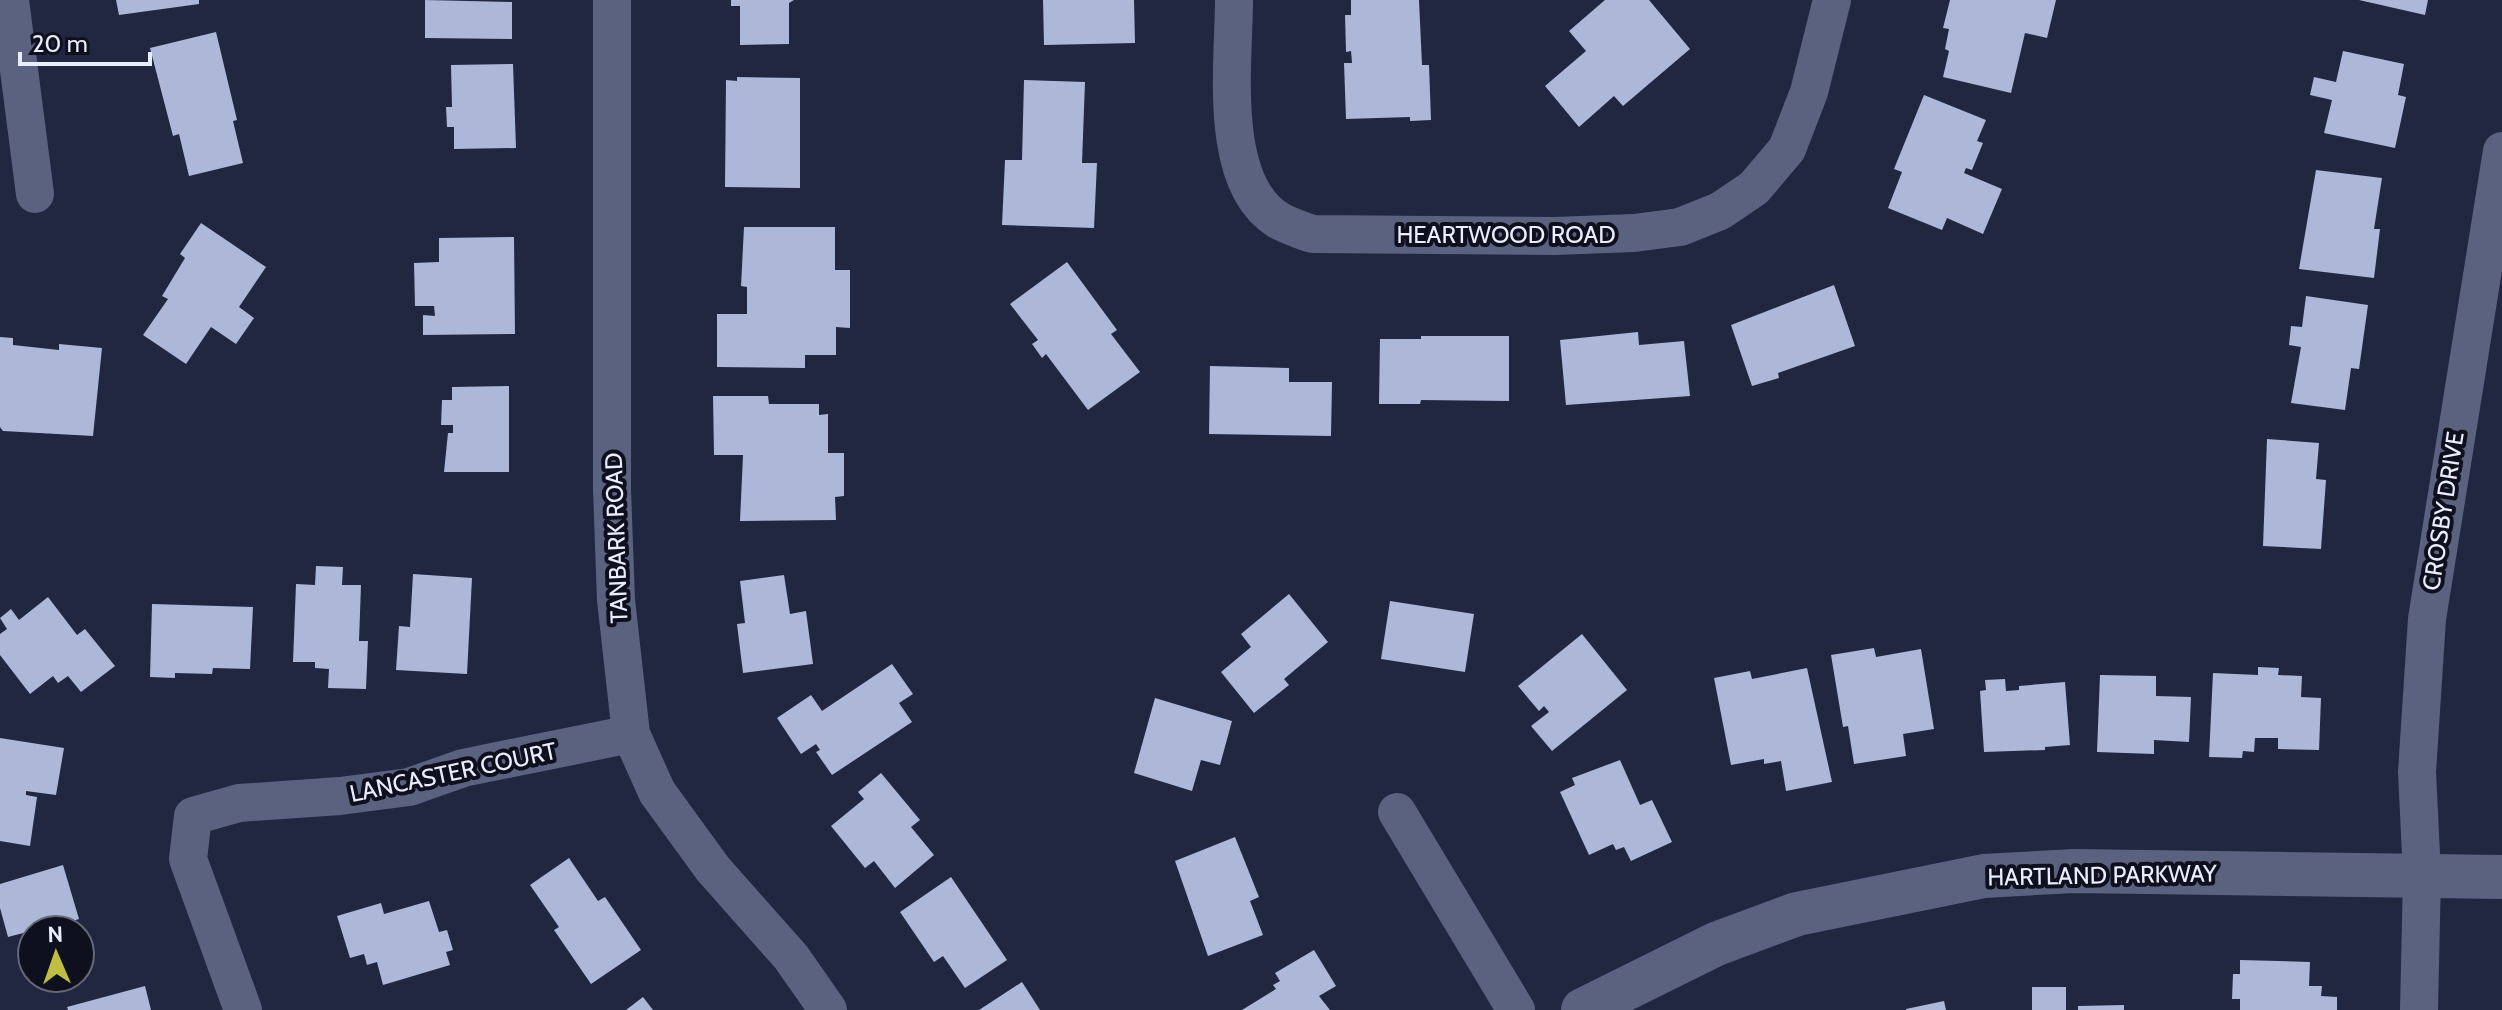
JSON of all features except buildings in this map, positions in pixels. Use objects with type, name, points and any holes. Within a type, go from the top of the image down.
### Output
[{"type":"street","points":[[10,0],[35,194]]},
{"type":"street","name":"TANBARK ROAD","points":[[612,0],[612,489],[616,600],[631,734],[657,792],[713,869],[791,957],[828,1010]]},
{"type":"street","name":"HEARTWOOD ROAD","points":[[1234,0],[1234,127],[1241,169],[1254,195],[1277,220],[1312,234],[1554,236],[1680,227],[1720,211],[1754,188],[1787,149],[1809,92],[1832,0]]},
{"type":"street","name":"CROSBY DRIVE","points":[[2419,1010],[2422,875],[2417,772],[2427,619],[2502,151]]},
{"type":"street","name":"LANCASTER COURT","points":[[243,1010],[188,859],[193,816],[239,803],[340,796],[409,787],[463,768],[631,734]]},
{"type":"street","points":[[1397,812],[1516,1010]]},
{"type":"street","name":"HARTLAND PARKWAY","points":[[1583,1010],[1716,944],[1797,914],[1984,876],[2074,871],[2502,877]]}]
